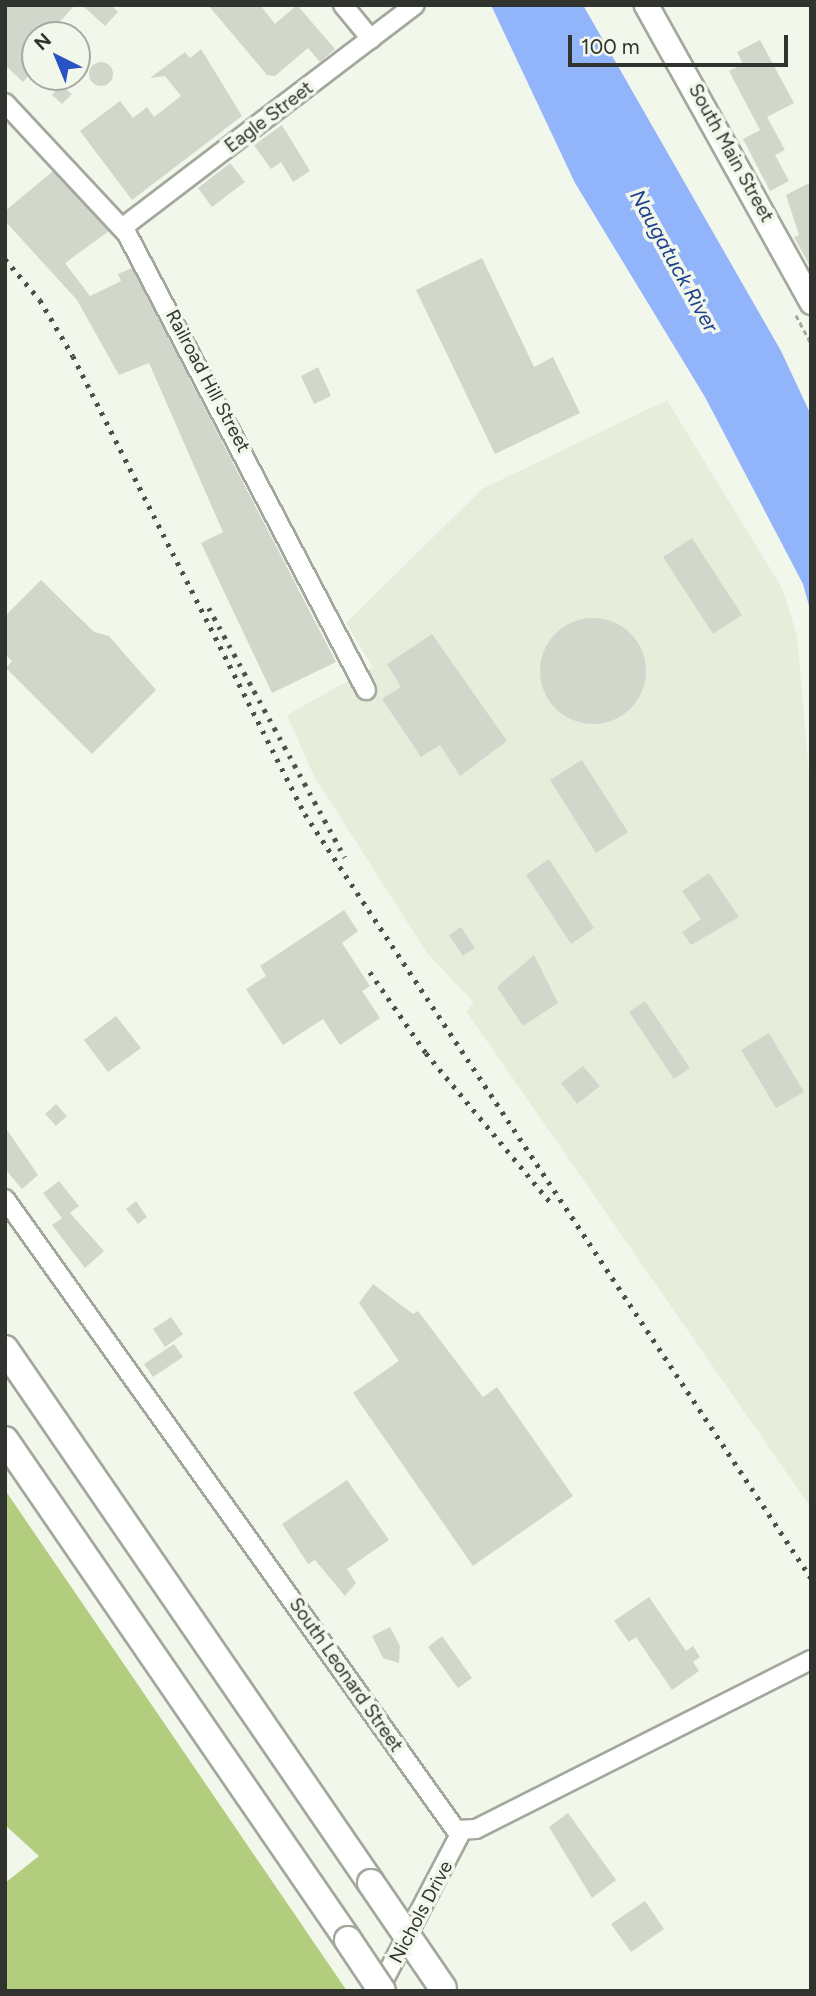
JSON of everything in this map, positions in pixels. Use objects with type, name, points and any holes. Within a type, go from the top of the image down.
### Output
[{"type":"highway","points":[[5,1349],[444,1989]]},
{"type":"highway","points":[[5,1440],[348,1940],[380,1991]]},
{"type":"main road","name":"South Main Street","points":[[646,5],[811,302]]},
{"type":"street","points":[[343,5],[371,39]]},
{"type":"street","name":"Eagle Street","points":[[122,229],[415,5]]},
{"type":"street","name":"Railroad Hill Street","points":[[5,103],[122,229],[190,346],[366,690]]},
{"type":"street","name":"South Leonard Street","points":[[5,1199],[461,1832]]},
{"type":"street","points":[[461,1832],[811,1660]]},
{"type":"street","name":"Nichols Drive","points":[[380,1991],[461,1832]]},
{"type":"shaded area","points":[[667,400],[782,588],[797,635],[811,796],[811,1508],[466,1011],[474,1003],[427,953],[314,776],[287,715],[373,667],[346,623],[482,489]]},
{"type":"green space","points":[[5,1490],[347,1991],[5,1991],[5,1883],[39,1856],[5,1825]]},
{"type":"water","name":"Naugatuck River","points":[[491,5],[583,5],[781,351],[811,415],[811,613],[803,584],[705,397],[575,183]]},
{"type":"building","points":[[5,5],[75,5],[61,21],[21,21],[21,80],[5,65]]},
{"type":"building","points":[[82,5],[111,5],[118,12],[105,26]]},
{"type":"building","points":[[208,5],[260,5],[275,24],[297,5],[335,49],[320,62],[308,48],[275,76],[267,75]]},
{"type":"building","points":[[760,40],[794,103],[767,117],[785,150],[775,155],[789,181],[770,191],[743,139],[760,130],[729,71],[743,64],[737,52]]},
{"type":"building","points":[[201,49],[242,116],[132,200],[80,131],[120,101],[133,118],[147,107],[154,117],[181,96],[165,76],[150,78],[185,52],[190,58]]},
{"type":"building","points":[[106,63],[112,69],[110,83],[101,86],[92,83],[92,65]]},
{"type":"building","points":[[56,91],[68,91],[72,94],[62,104],[52,95]]},
{"type":"building","points":[[282,125],[310,171],[293,182],[281,162],[271,169],[254,145]]},
{"type":"building","points":[[230,163],[245,182],[212,207],[198,188]]},
{"type":"building","points":[[53,171],[109,231],[65,263],[90,296],[121,281],[118,274],[132,268],[336,662],[272,693],[201,543],[223,532],[149,363],[119,375],[77,300],[5,221],[5,211]]},
{"type":"building","points":[[811,182],[811,268],[794,237],[799,235],[786,195]]},
{"type":"building","points":[[482,258],[534,367],[553,357],[580,413],[495,454],[416,290]]},
{"type":"building","points":[[318,367],[331,396],[314,404],[301,376]]},
{"type":"building","points":[[692,538],[742,615],[713,634],[663,557]]},
{"type":"building","points":[[41,580],[94,632],[109,636],[156,690],[92,754],[6,668],[12,661],[5,654],[5,616]]},
{"type":"building","points":[[593,618],[613,622],[630,634],[642,651],[646,671],[642,691],[630,708],[613,720],[593,724],[573,720],[556,708],[544,691],[540,671],[544,651],[556,634],[573,622]]},
{"type":"building","points":[[432,634],[507,741],[460,776],[440,745],[421,757],[382,699],[401,687],[387,664]]},
{"type":"building","points":[[582,760],[628,832],[596,853],[550,780]]},
{"type":"building","points":[[549,859],[594,928],[571,944],[526,875]]},
{"type":"building","points":[[709,873],[739,917],[691,945],[682,932],[701,919],[682,891]]},
{"type":"building","points":[[344,910],[358,931],[342,943],[370,986],[362,991],[380,1018],[340,1045],[323,1019],[283,1045],[246,989],[266,976],[260,966]]},
{"type":"building","points":[[461,927],[475,948],[463,956],[449,935]]},
{"type":"building","points":[[534,955],[558,1003],[523,1026],[497,987]]},
{"type":"building","points":[[645,1001],[690,1068],[674,1079],[629,1012]]},
{"type":"building","points":[[116,1016],[141,1048],[108,1072],[84,1040]]},
{"type":"building","points":[[769,1033],[804,1092],[776,1108],[741,1050]]},
{"type":"building","points":[[583,1066],[600,1086],[577,1104],[561,1083]]},
{"type":"building","points":[[56,1104],[67,1116],[56,1126],[45,1114]]},
{"type":"building","points":[[5,1127],[38,1175],[22,1189],[5,1169]]},
{"type":"building","points":[[59,1181],[79,1206],[70,1213],[104,1251],[85,1268],[52,1225],[62,1218],[43,1193]]},
{"type":"building","points":[[136,1201],[147,1217],[138,1224],[126,1209]]},
{"type":"building","points":[[373,1284],[413,1314],[418,1311],[483,1397],[497,1387],[573,1496],[473,1566],[353,1393],[399,1361],[359,1303]]},
{"type":"building","points":[[171,1317],[183,1334],[165,1347],[153,1329]]},
{"type":"building","points":[[174,1344],[183,1357],[153,1377],[144,1364]]},
{"type":"building","points":[[347,1480],[389,1540],[347,1569],[356,1583],[345,1596],[315,1560],[308,1564],[282,1524]]},
{"type":"building","points":[[649,1597],[686,1651],[693,1646],[700,1657],[693,1662],[699,1671],[672,1690],[636,1637],[629,1642],[614,1621]]},
{"type":"building","points":[[390,1627],[400,1646],[399,1663],[383,1658],[372,1636]]},
{"type":"building","points":[[442,1636],[472,1678],[458,1688],[428,1647]]},
{"type":"building","points":[[568,1813],[616,1880],[592,1898],[549,1827]]},
{"type":"building","points":[[645,1901],[664,1929],[631,1952],[611,1924]]},
{"type":"railway","points":[[5,259],[40,300],[73,356],[305,814],[811,1578]]},
{"type":"railway","points":[[209,608],[345,857]]},
{"type":"railway","points":[[370,972],[426,1053],[552,1204]]}]
